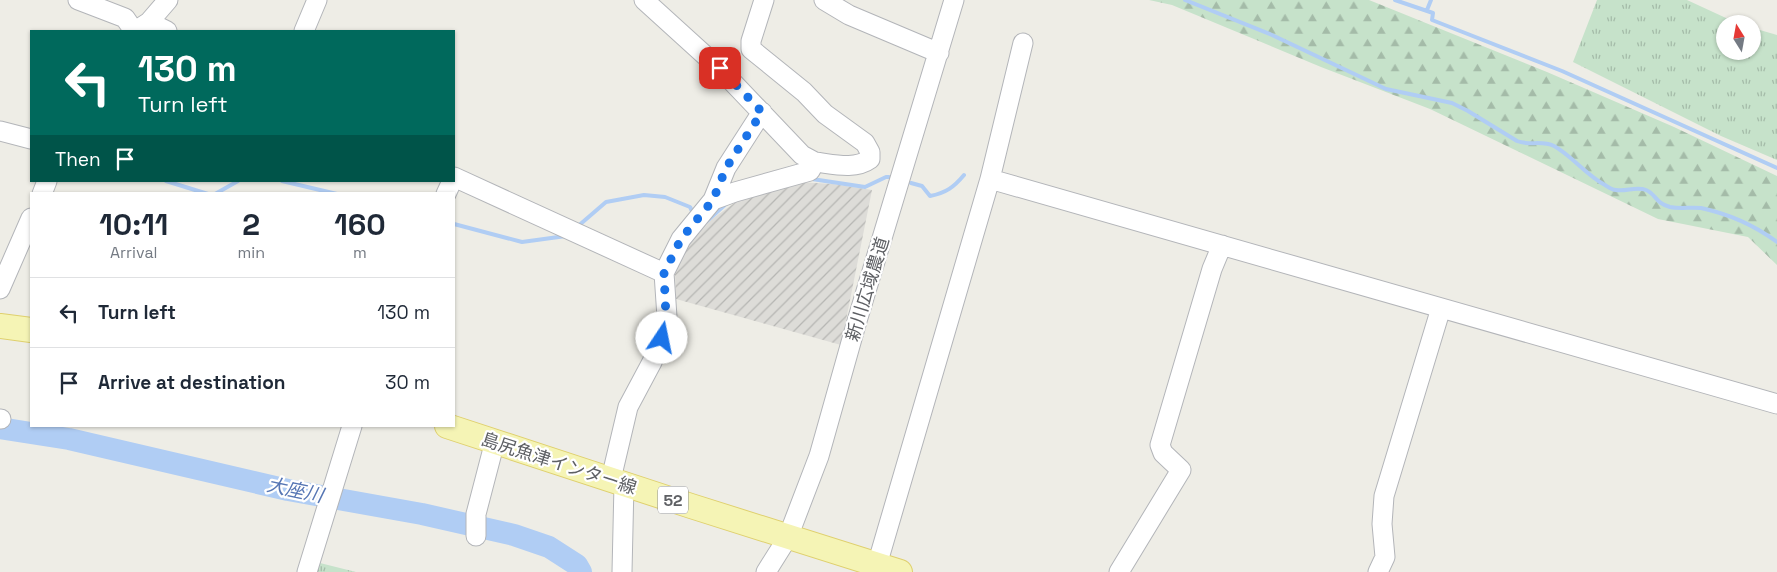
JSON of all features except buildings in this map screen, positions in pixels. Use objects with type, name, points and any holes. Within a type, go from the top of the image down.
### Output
[{"type":"main road","points":[[0,326],[30,330]]},
{"type":"main road","name":"島尻魚津インター線","points":[[450,427],[900,572]]},
{"type":"street","points":[[78,0],[125,18],[140,28],[158,30]]},
{"type":"street","points":[[140,28],[168,0]]},
{"type":"street","points":[[304,30],[317,0]]},
{"type":"street","points":[[644,0],[720,68],[802,155],[815,162],[856,166],[864,164],[870,159],[870,152],[865,143],[825,114],[804,92],[751,49],[751,41],[764,0]]},
{"type":"street","points":[[824,0],[849,15],[939,53]]},
{"type":"street","name":"新川広域農道","points":[[766,572],[788,537],[818,456],[954,0]]},
{"type":"street","points":[[877,565],[990,179],[1023,43]]},
{"type":"street","points":[[622,572],[617,482],[628,407],[652,362],[662,338],[666,317],[664,273],[681,239],[713,200],[726,168],[762,112]]},
{"type":"street","points":[[0,131],[30,139]]},
{"type":"street","points":[[713,200],[810,171],[815,162]]},
{"type":"street","points":[[455,177],[664,273]]},
{"type":"street","points":[[990,179],[1777,404]]},
{"type":"street","points":[[0,289],[30,220]]},
{"type":"street","points":[[1119,572],[1181,470],[1163,453],[1160,445],[1212,269],[1222,245]]},
{"type":"street","points":[[1378,572],[1385,557],[1382,524],[1384,496],[1441,308]]},
{"type":"street","points":[[307,572],[352,427]]},
{"type":"street","points":[[476,536],[476,514],[496,441]]},
{"type":"shaded area","points":[[797,182],[833,184],[872,190],[841,345],[676,299],[675,274],[682,252],[712,219],[747,194]]},
{"type":"green space","points":[[1149,0],[1369,0],[1547,72],[1674,127],[1777,176],[1777,265],[1748,237],[1658,219],[1430,109],[1321,67],[1172,5]]},
{"type":"green space","points":[[1597,0],[1687,0],[1720,15],[1716,15],[1716,60],[1761,60],[1761,30],[1777,35],[1777,160],[1721,136],[1573,62]]},
{"type":"green space","points":[[316,562],[356,572],[313,572]]},
{"type":"waterway","points":[[1185,0],[1272,35],[1386,89],[1452,103],[1517,141],[1545,143],[1554,146],[1591,176],[1612,189],[1642,189],[1649,192],[1661,203],[1670,207],[1701,208],[1721,213],[1750,225],[1777,242]]},
{"type":"waterway","points":[[1395,0],[1433,13],[1432,20],[1562,71],[1777,168]]},
{"type":"waterway","points":[[1427,10],[1431,0]]},
{"type":"waterway","points":[[911,183],[922,186],[930,196],[949,189],[964,175]]},
{"type":"waterway","points":[[812,179],[865,187],[889,177]]},
{"type":"waterway","points":[[169,182],[202,192]]},
{"type":"waterway","points":[[219,192],[236,182]]},
{"type":"waterway","points":[[286,182],[329,192]]},
{"type":"waterway","points":[[577,227],[606,202],[644,195],[665,197],[690,207],[694,215]]},
{"type":"waterway","points":[[706,222],[727,203]]},
{"type":"waterway","points":[[455,224],[522,242],[566,236]]},
{"type":"waterway","name":"大座川","points":[[0,428],[69,439],[288,490],[422,514],[514,535],[549,547],[577,565],[581,572]]},
{"type":"route","points":[[662,338],[666,317],[664,273],[681,239],[713,200],[726,168],[762,112],[720,68]]}]
